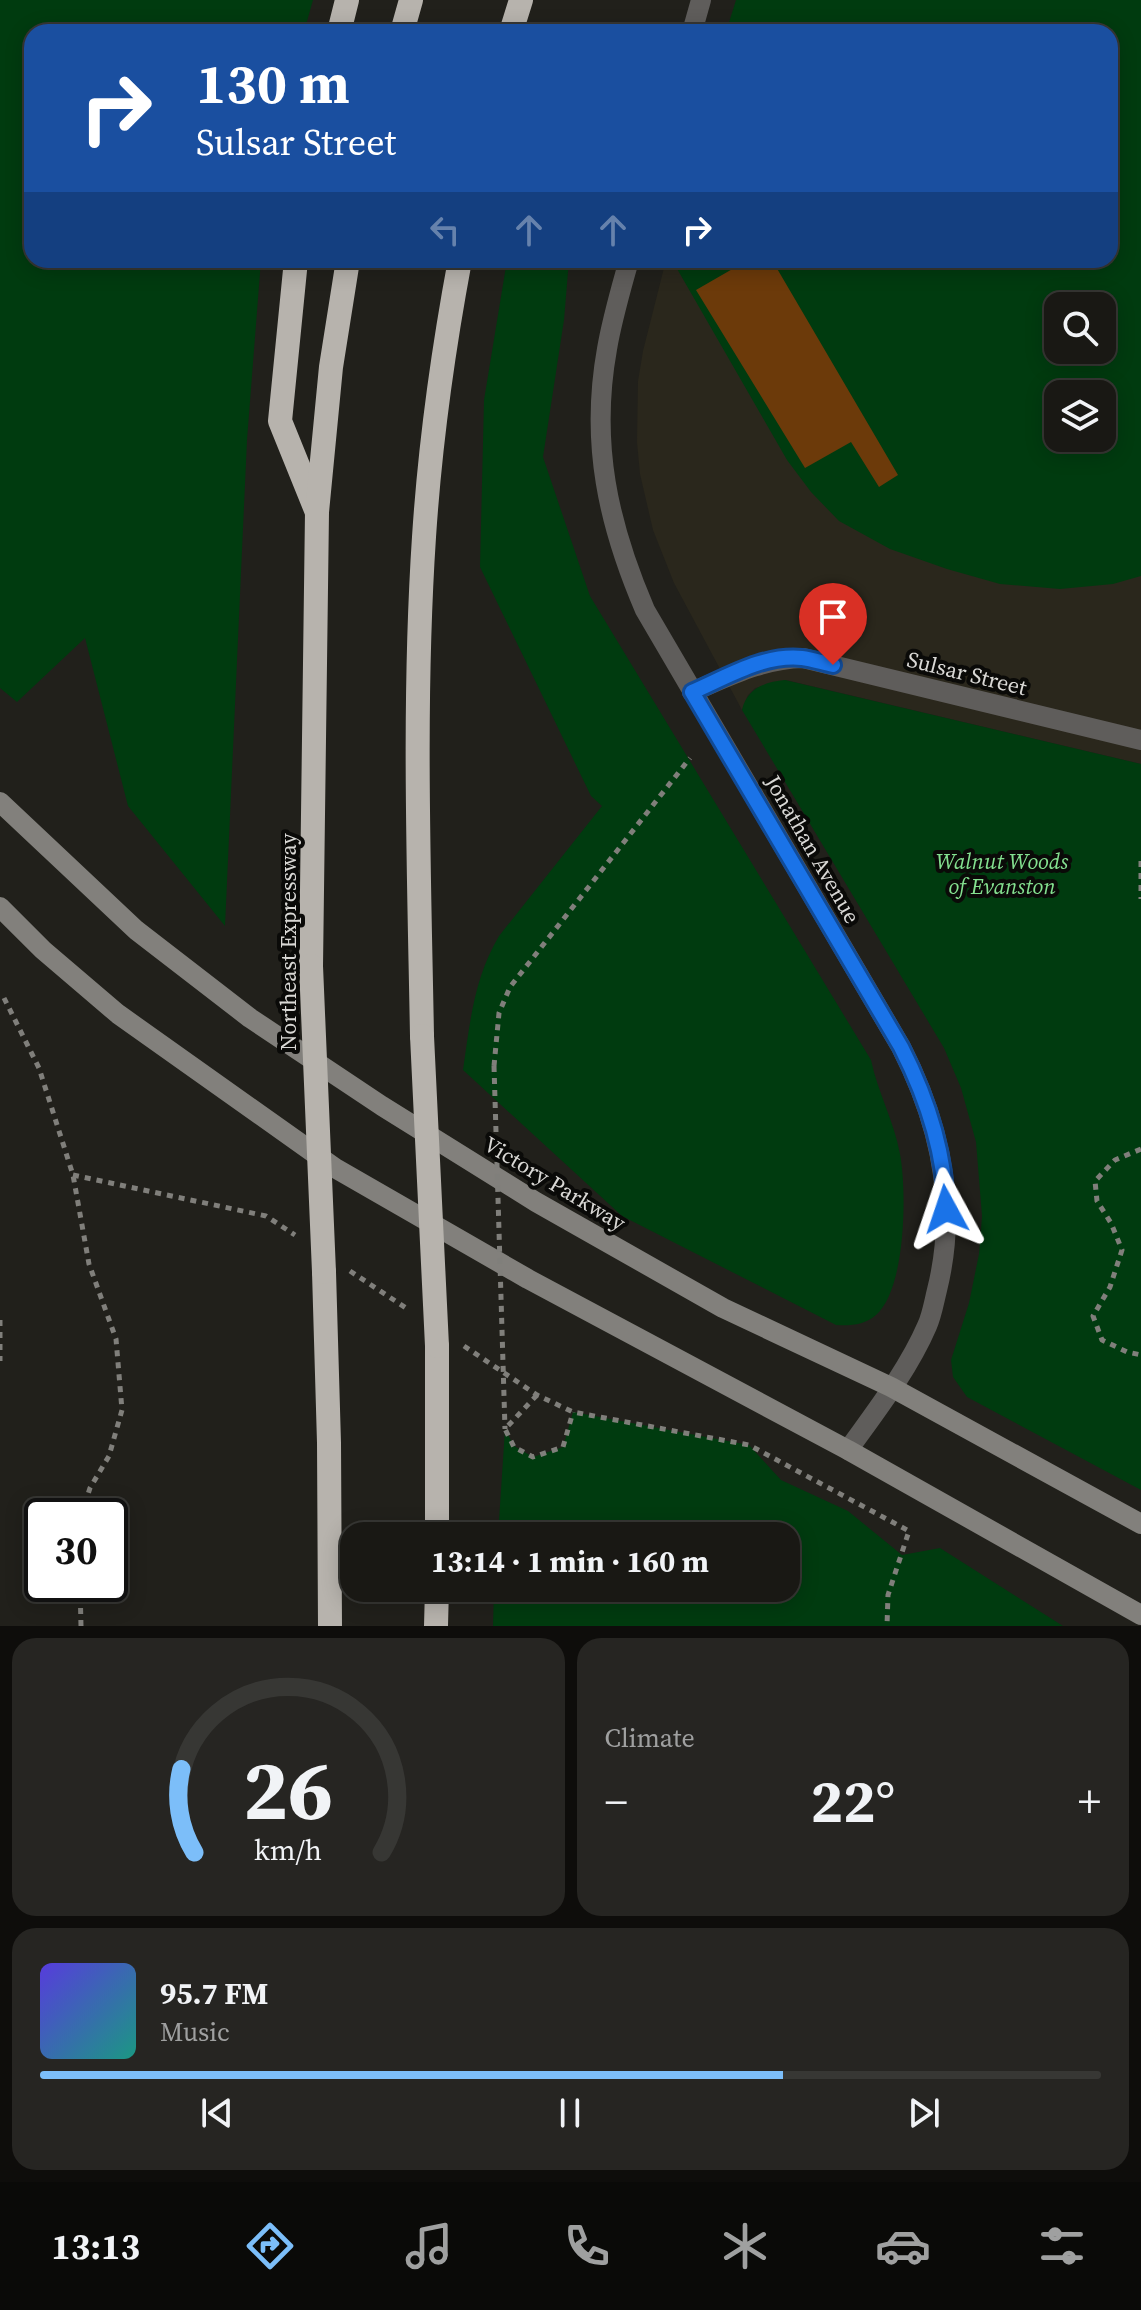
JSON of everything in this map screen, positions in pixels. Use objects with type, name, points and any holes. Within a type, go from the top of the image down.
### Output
[{"type":"highway","points":[[341,24],[347,0]]},
{"type":"highway","points":[[404,24],[411,0]]},
{"type":"highway","points":[[514,24],[521,0]]},
{"type":"highway","points":[[295,268],[280,421],[317,512]]},
{"type":"highway","name":"Northeast Expressway","points":[[330,1626],[329,1443],[334,1269],[311,966],[317,512],[331,367],[347,268]]},
{"type":"highway","points":[[438,1522],[448,1345],[422,1036],[418,810],[424,537],[437,410],[459,268]]},
{"type":"highway","points":[[436,1626],[437,1602]]},
{"type":"street","points":[[694,24],[701,0]]},
{"type":"street","name":"Jonathan Avenue","points":[[627,268],[606,350],[600,403],[601,457],[609,510],[624,561],[645,610],[901,1047],[920,1083],[937,1135],[946,1189],[946,1230],[942,1271],[929,1324],[848,1450]]},
{"type":"street","name":"Sulsar Street","points":[[692,692],[755,664],[778,658],[803,658],[1141,740]]},
{"type":"street","name":"Victory Parkway","points":[[0,802],[136,930],[250,1018],[382,1106],[536,1202],[723,1308],[891,1387],[1141,1524]]},
{"type":"street","points":[[0,907],[43,950],[118,1014],[335,1168],[528,1279],[848,1450],[1141,1615]]},
{"type":"path","points":[[573,1412],[563,1447],[533,1457],[514,1447],[505,1429],[494,1066],[499,1013],[510,987],[690,758]]},
{"type":"path","points":[[1141,861],[1141,899]]},
{"type":"path","points":[[4,998],[39,1068],[73,1175],[89,1264],[116,1339],[122,1410],[109,1456],[87,1498]]},
{"type":"path","points":[[1141,1149],[1115,1160],[1095,1181],[1097,1201],[1111,1223],[1122,1250],[1110,1287],[1093,1316],[1102,1340],[1141,1355]]},
{"type":"path","points":[[73,1175],[266,1216],[305,1241]]},
{"type":"path","points":[[334,1269],[421,1318]]},
{"type":"path","points":[[0,1320],[0,1361]]},
{"type":"path","points":[[448,1345],[573,1412],[749,1445],[909,1531],[888,1595],[887,1626]]},
{"type":"path","points":[[505,1429],[537,1395]]},
{"type":"path","points":[[80,1602],[81,1626]]},
{"type":"shaded area","points":[[1141,0],[1141,764],[786,680],[755,688],[748,695],[742,710],[674,583],[653,530],[640,474],[638,381],[664,268],[1118,268],[1118,24]]},
{"type":"green space","points":[[0,0],[313,0],[306,24],[24,24],[24,268],[260,268],[247,440],[225,926],[128,806],[85,638],[17,702],[0,688]]},
{"type":"green space","points":[[736,0],[1141,0],[1141,576],[1113,584],[1060,589],[1000,584],[890,549],[839,521],[811,492],[787,460],[677,268],[1118,268],[1118,24],[728,24]]},
{"type":"green space","points":[[506,268],[568,268],[564,320],[543,457],[590,596],[871,1060],[894,1130],[900,1154],[903,1191],[899,1262],[886,1302],[876,1315],[862,1323],[836,1325],[622,1216],[463,1070],[474,1001],[484,968],[499,936],[602,806],[591,796],[480,567],[484,400]]},
{"type":"green space","name":"Walnut Woods of Evanston","points":[[785,680],[1141,764],[1141,1490],[967,1397],[953,1377],[951,1360],[969,1303],[979,1254],[982,1216],[976,1142],[961,1088],[944,1048],[742,710],[753,691],[771,682]]},
{"type":"green space","points":[[573,1412],[749,1445],[781,1480],[848,1511],[902,1555],[940,1548],[1063,1626],[493,1626],[494,1602],[800,1602],[800,1522],[499,1522],[505,1429],[514,1446],[533,1457],[563,1447]]},
{"type":"building","points":[[734,268],[777,268],[898,475],[879,487],[851,442],[805,468],[696,290]]},
{"type":"route","points":[[833,665],[803,658],[778,658],[755,664],[692,692],[920,1083],[937,1135],[946,1189],[946,1209]]}]
